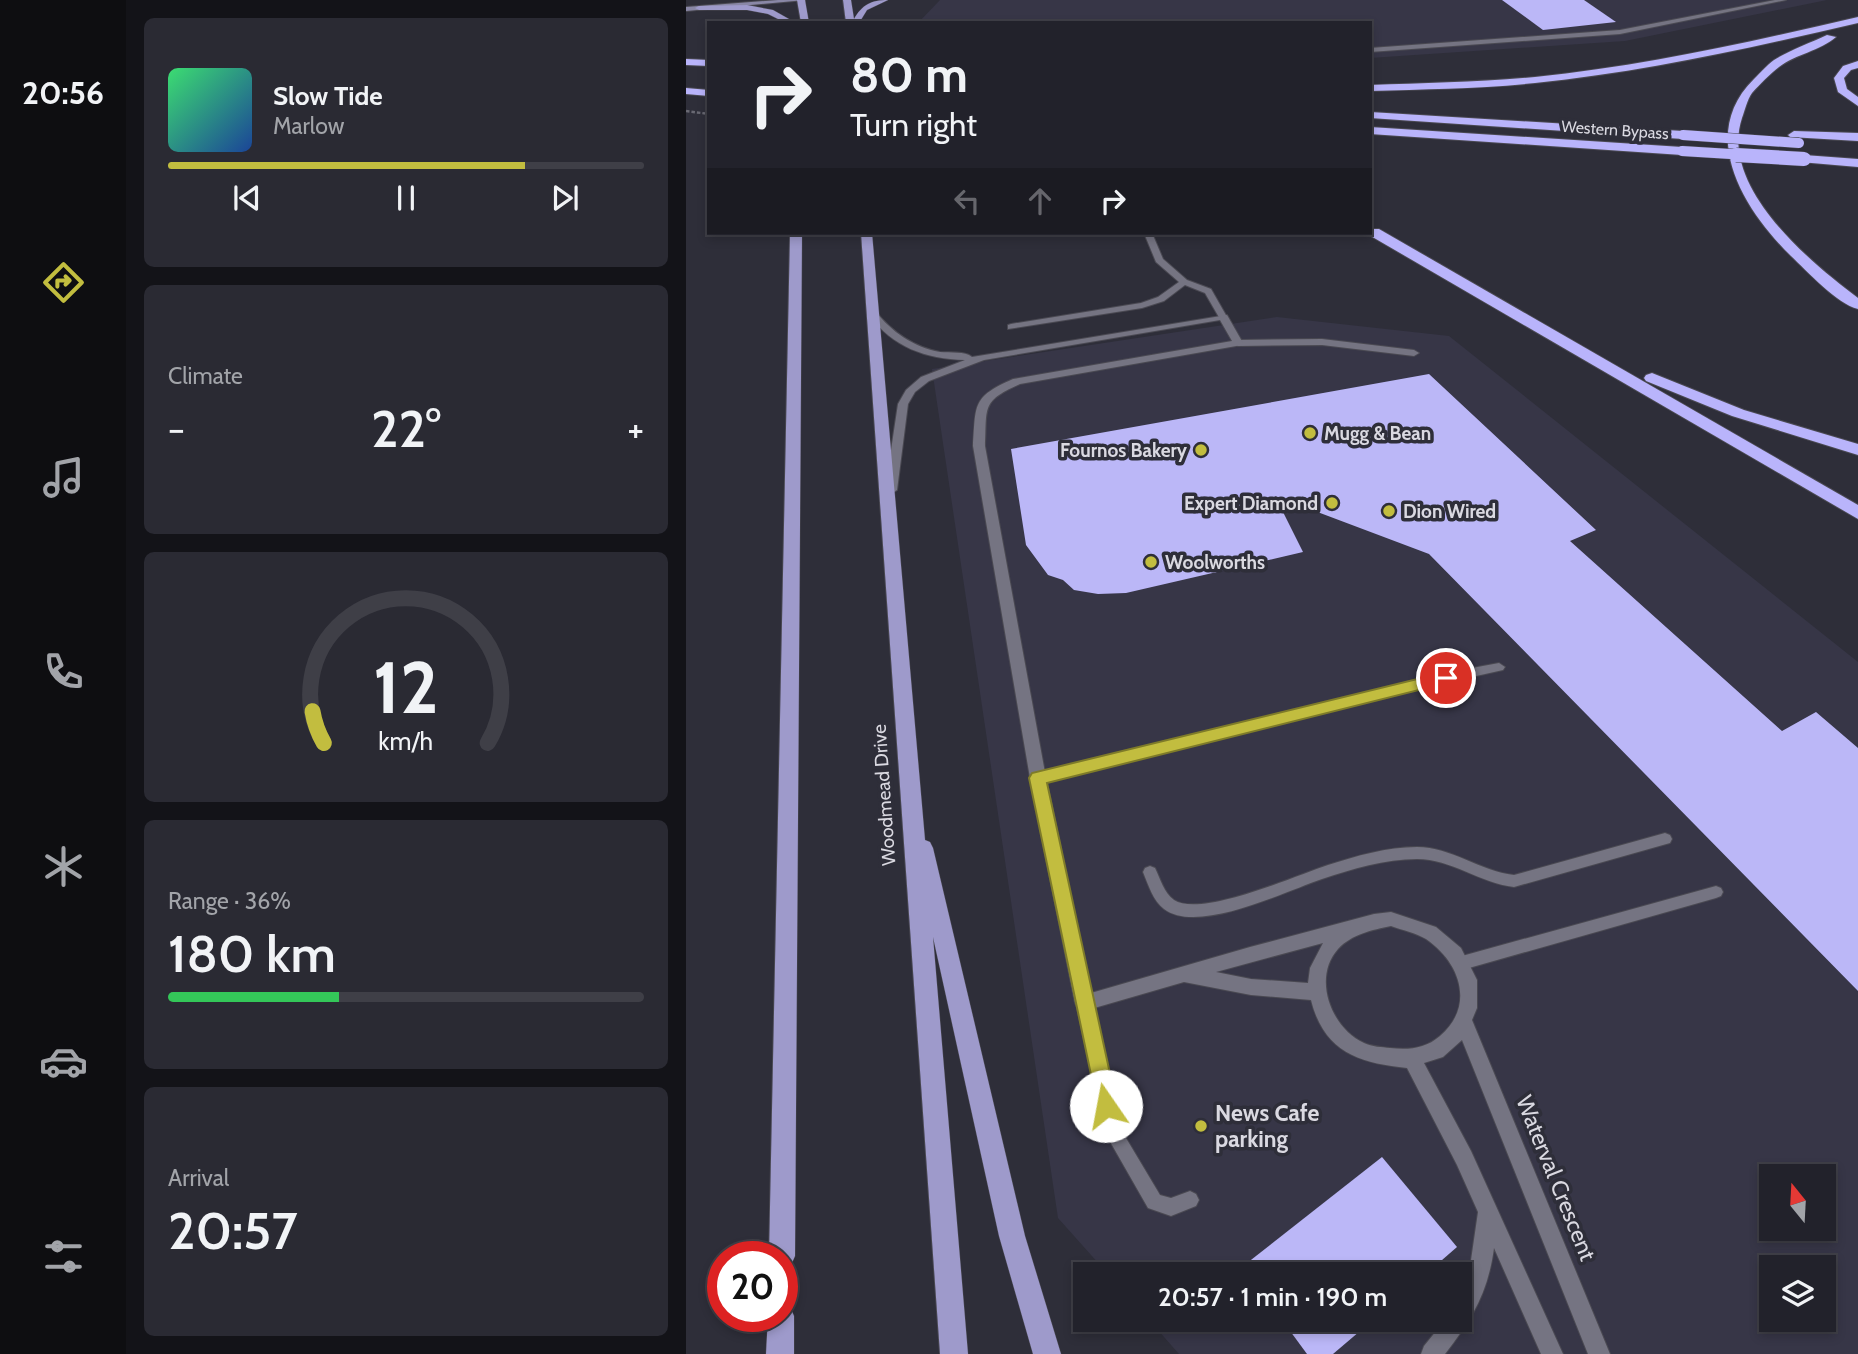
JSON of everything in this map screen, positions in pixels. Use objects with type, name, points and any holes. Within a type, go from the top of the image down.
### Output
[{"type":"highway","points":[[1372,88],[1534,80],[1636,66],[1772,40],[1858,20]]},
{"type":"highway","points":[[1858,28],[1805,48],[1763,74],[1745,93],[1733,119],[1733,144],[1737,173],[1767,223],[1808,266],[1858,305]]},
{"type":"highway","points":[[686,62],[707,63]]},
{"type":"highway","points":[[1858,65],[1847,68],[1839,78],[1842,90],[1858,103]]},
{"type":"highway","points":[[686,69],[707,71]]},
{"type":"highway","points":[[686,89],[707,90]]},
{"type":"highway","name":"Western Bypass","points":[[1372,115],[1797,139],[1858,146]]},
{"type":"highway","name":"Western Bypass","points":[[1372,130],[1858,163]]},
{"type":"highway","points":[[1797,139],[1858,137]]},
{"type":"highway","points":[[1372,231],[1666,385],[1770,424],[1858,450]]},
{"type":"highway","points":[[1372,231],[1858,513]]},
{"type":"main road","points":[[686,0],[692,0]]},
{"type":"main road","points":[[686,9],[802,0],[805,21]]},
{"type":"main road","points":[[847,0],[852,21]]},
{"type":"main road","points":[[855,21],[866,6],[884,0]]},
{"type":"main road","points":[[699,8],[761,9],[779,14],[789,21]]},
{"type":"main road","points":[[782,1241],[796,235]]},
{"type":"main road","name":"Woodmead Drive","points":[[866,235],[954,1354]]},
{"type":"main road","points":[[911,797],[1012,1236],[1047,1354]]},
{"type":"main road","points":[[780,1354],[781,1332]]},
{"type":"street","points":[[872,313],[883,330],[892,337],[930,355],[982,357]]},
{"type":"street","points":[[889,500],[903,404],[911,390],[925,379],[982,357],[1223,317],[1238,343],[1017,381],[994,391],[985,400],[981,411],[979,446],[1038,778],[1084,1003],[1186,975],[1219,961],[1350,929],[1370,921],[1391,919],[1413,923],[1432,932],[1450,945],[1462,963],[1469,993],[1464,1022],[1452,1039],[1435,1052],[1413,1060],[1386,1060],[1360,1052],[1339,1036],[1323,1015],[1317,992],[1318,972],[1324,955],[1335,940],[1350,929]]},
{"type":"street","points":[[1186,975],[1251,987],[1317,992]]},
{"type":"street","name":"Waterval Crescent","points":[[1464,1022],[1599,1354]]},
{"type":"street","points":[[1413,1060],[1488,1210],[1552,1354]]},
{"type":"street","points":[[1472,1298],[1482,1265],[1488,1210]]},
{"type":"street","points":[[1432,1354],[1448,1332]]},
{"type":"lane","points":[[1372,50],[1620,32],[1783,0]]},
{"type":"lane","points":[[1149,235],[1159,260],[1184,282],[1208,291],[1223,317]]},
{"type":"lane","points":[[1011,327],[1142,305],[1161,299],[1184,282]]},
{"type":"lane","points":[[1238,343],[1322,342],[1414,353]]},
{"type":"lane","points":[[1038,778],[1499,667]]},
{"type":"lane","points":[[1150,872],[1167,904],[1181,910],[1193,911],[1241,902],[1312,876],[1381,858],[1424,854],[1496,879],[1514,881],[1665,839]]},
{"type":"lane","points":[[1462,963],[1716,892]]},
{"type":"lane","points":[[1084,1003],[1112,1131],[1154,1202],[1171,1207],[1190,1200]]},
{"type":"path","points":[[686,111],[707,114]]},
{"type":"shaded area","points":[[940,0],[1827,0],[1625,41],[1372,58],[1372,21],[920,21]]},
{"type":"shaded area","points":[[1277,317],[1449,336],[1858,662],[1858,1354],[1179,1354],[1160,1332],[1472,1332],[1472,1262],[1097,1262],[1058,1218],[932,369]]},
{"type":"building","points":[[1502,0],[1584,0],[1616,22],[1543,30]]},
{"type":"building","points":[[1429,374],[1596,530],[1570,541],[1782,731],[1816,712],[1858,748],[1858,991],[1429,554],[1275,496],[1303,552],[1126,593],[1098,594],[1074,590],[1063,580],[1048,575],[1026,545],[1011,449]]},
{"type":"building","points":[[1382,1157],[1457,1247],[1440,1262],[1248,1262]]},
{"type":"building","points":[[1291,1332],[1359,1332],[1333,1354],[1307,1354]]},
{"type":"place","name":"Mugg & Bean","points":[[1310,433]]},
{"type":"place","name":"Fournos Bakery","points":[[1201,450]]},
{"type":"place","name":"Expert Diamond","points":[[1332,503]]},
{"type":"place","name":"Dion Wired","points":[[1389,511]]},
{"type":"place","name":"Woolworths","points":[[1151,562]]},
{"type":"place","name":"News Cafe parking","points":[[1201,1126]]},
{"type":"route","points":[[1106,1106],[1038,778],[1446,678]]}]
